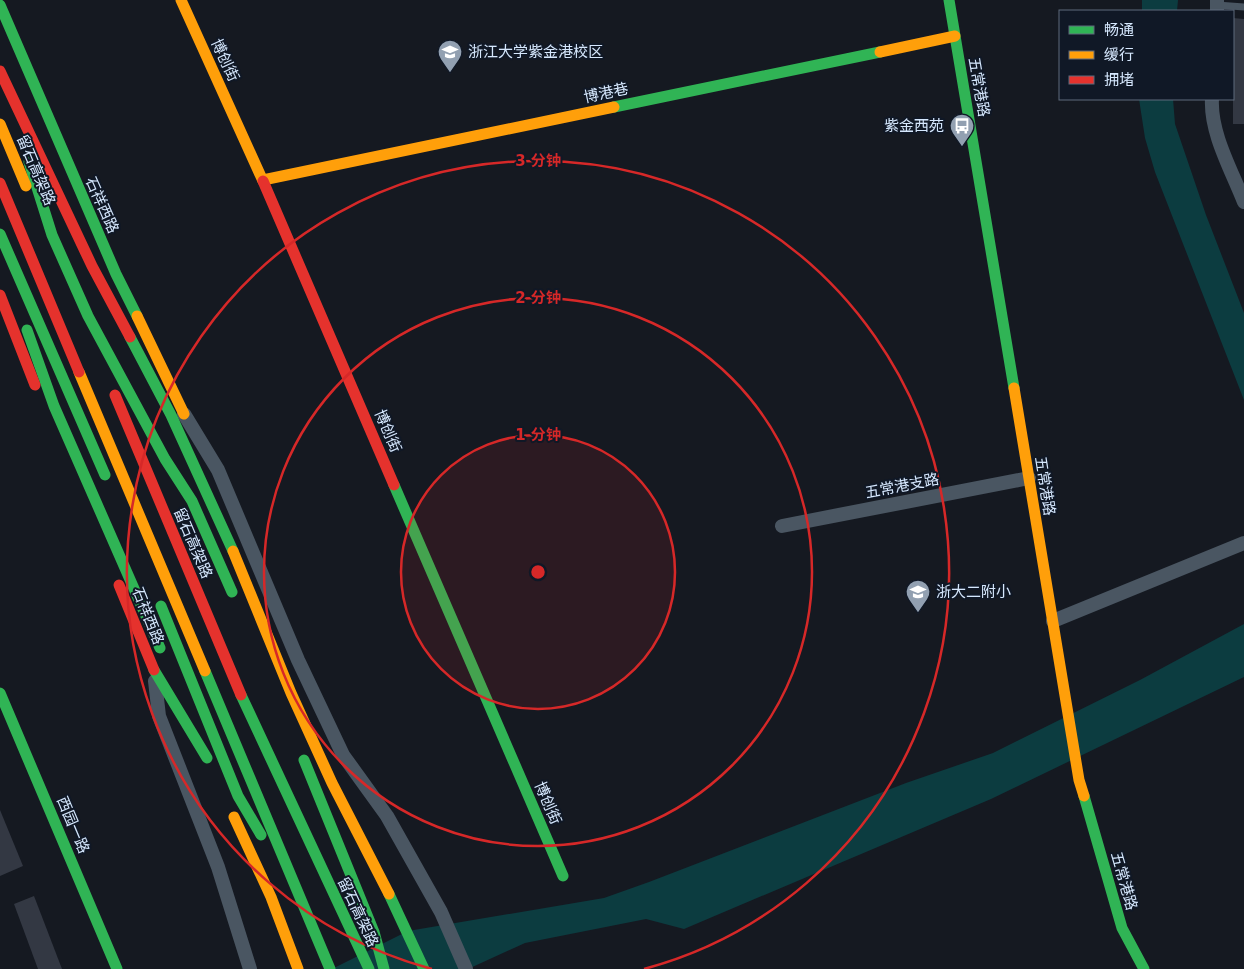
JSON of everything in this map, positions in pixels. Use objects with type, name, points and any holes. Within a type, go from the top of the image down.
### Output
[{"type":"main road","name":"博创街","points":[[181,0],[263,180],[563,876]]},
{"type":"main road","name":"五常港路","points":[[949,0],[1079,780],[1122,928],[1144,969]]},
{"type":"main road","name":"石祥西路","points":[[0,5],[116,274],[184,414],[231,546]]},
{"type":"main road","name":"博港巷","points":[[263,180],[955,36]]},
{"type":"main road","points":[[0,71],[92,266],[131,344],[171,415],[231,546],[295,702],[332,783],[373,859],[424,969]]},
{"type":"main road","points":[[0,92],[27,156],[52,235],[88,316],[164,459],[192,501],[234,599]]},
{"type":"main road","name":"留石高架路","points":[[0,124],[245,704],[369,969]]},
{"type":"main road","points":[[0,183],[330,969]]},
{"type":"main road","points":[[0,234],[110,484]]},
{"type":"main road","points":[[0,241],[34,354],[54,406],[164,657]]},
{"type":"main road","name":"石祥西路","points":[[0,295],[18,345],[154,670],[209,762],[172,675]]},
{"type":"main road","points":[[156,594],[238,796],[272,855],[321,969]]},
{"type":"main road","name":"西园一路","points":[[0,693],[118,969]]},
{"type":"main road","points":[[298,747],[374,932],[384,969]]},
{"type":"main road","points":[[231,810],[294,955],[298,969]]},
{"type":"street","points":[[1212,100],[1212,111],[1217,131],[1244,202]]},
{"type":"street","points":[[184,414],[218,470],[298,660],[343,755],[387,816],[441,912],[466,969]]},
{"type":"street","name":"五常港支路","points":[[782,526],[1029,478]]},
{"type":"street","points":[[1053,621],[1244,543]]},
{"type":"street","points":[[154,670],[159,716],[218,867],[250,969]]},
{"type":"lane","points":[[1217,5],[1244,7]]},
{"type":"shaded area","points":[[1142,0],[1178,0],[1177,10],[1142,10]]},
{"type":"shaded area","points":[[1139,100],[1173,100],[1175,124],[1206,215],[1244,313],[1244,400],[1155,172],[1145,138]]},
{"type":"shaded area","points":[[1244,624],[1244,677],[991,799],[684,929],[646,919],[525,943],[468,969],[332,969],[408,931],[604,898],[906,783],[993,753],[1140,680]]},
{"type":"building","points":[[1234,18],[1244,19],[1244,124],[1233,124]]},
{"type":"building","points":[[0,810],[23,866],[0,876]]},
{"type":"building","points":[[34,896],[62,969],[38,969],[14,904]]},
{"type":"traffic: fast","points":[[949,0],[1014,388]]},
{"type":"traffic: fast","points":[[0,5],[116,274],[137,316]]},
{"type":"traffic: fast","points":[[614,107],[880,52]]},
{"type":"traffic: fast","points":[[29,162],[52,235],[88,316],[165,459],[192,501],[232,592]]},
{"type":"traffic: fast","points":[[0,234],[105,475]]},
{"type":"traffic: fast","points":[[27,330],[54,406],[160,648]]},
{"type":"traffic: fast","points":[[130,337],[171,415],[233,551]]},
{"type":"traffic: fast","points":[[394,485],[563,876]]},
{"type":"traffic: fast","points":[[161,606],[238,796],[261,835]]},
{"type":"traffic: fast","points":[[154,670],[207,758]]},
{"type":"traffic: fast","points":[[205,671],[330,969]]},
{"type":"traffic: fast","points":[[0,693],[117,969]]},
{"type":"traffic: fast","points":[[241,695],[369,969]]},
{"type":"traffic: fast","points":[[304,760],[374,932],[384,969]]},
{"type":"traffic: fast","points":[[1084,796],[1122,928],[1144,969]]},
{"type":"traffic: fast","points":[[389,894],[424,969]]},
{"type":"traffic: slow","points":[[181,0],[263,181]]},
{"type":"traffic: slow","points":[[880,52],[955,36]]},
{"type":"traffic: slow","points":[[263,180],[614,107]]},
{"type":"traffic: slow","points":[[0,124],[26,186]]},
{"type":"traffic: slow","points":[[137,316],[184,414]]},
{"type":"traffic: slow","points":[[79,372],[205,671]]},
{"type":"traffic: slow","points":[[1014,388],[1079,780],[1084,796]]},
{"type":"traffic: slow","points":[[233,551],[291,693],[332,783],[389,894]]},
{"type":"traffic: slow","points":[[234,817],[271,897],[298,969]]},
{"type":"traffic: jam","points":[[0,71],[92,266],[130,337]]},
{"type":"traffic: jam","points":[[263,181],[394,485]]},
{"type":"traffic: jam","points":[[0,183],[79,372]]},
{"type":"traffic: jam","points":[[0,295],[35,385]]},
{"type":"traffic: jam","points":[[115,395],[241,695]]},
{"type":"traffic: jam","points":[[119,585],[154,670]]},
{"type":"place","name":"浙江大学紫金港校区","points":[[450,73]]},
{"type":"place","name":"紫金西苑","points":[[962,147]]},
{"type":"place","name":"浙大二附小","points":[[918,613]]}]
